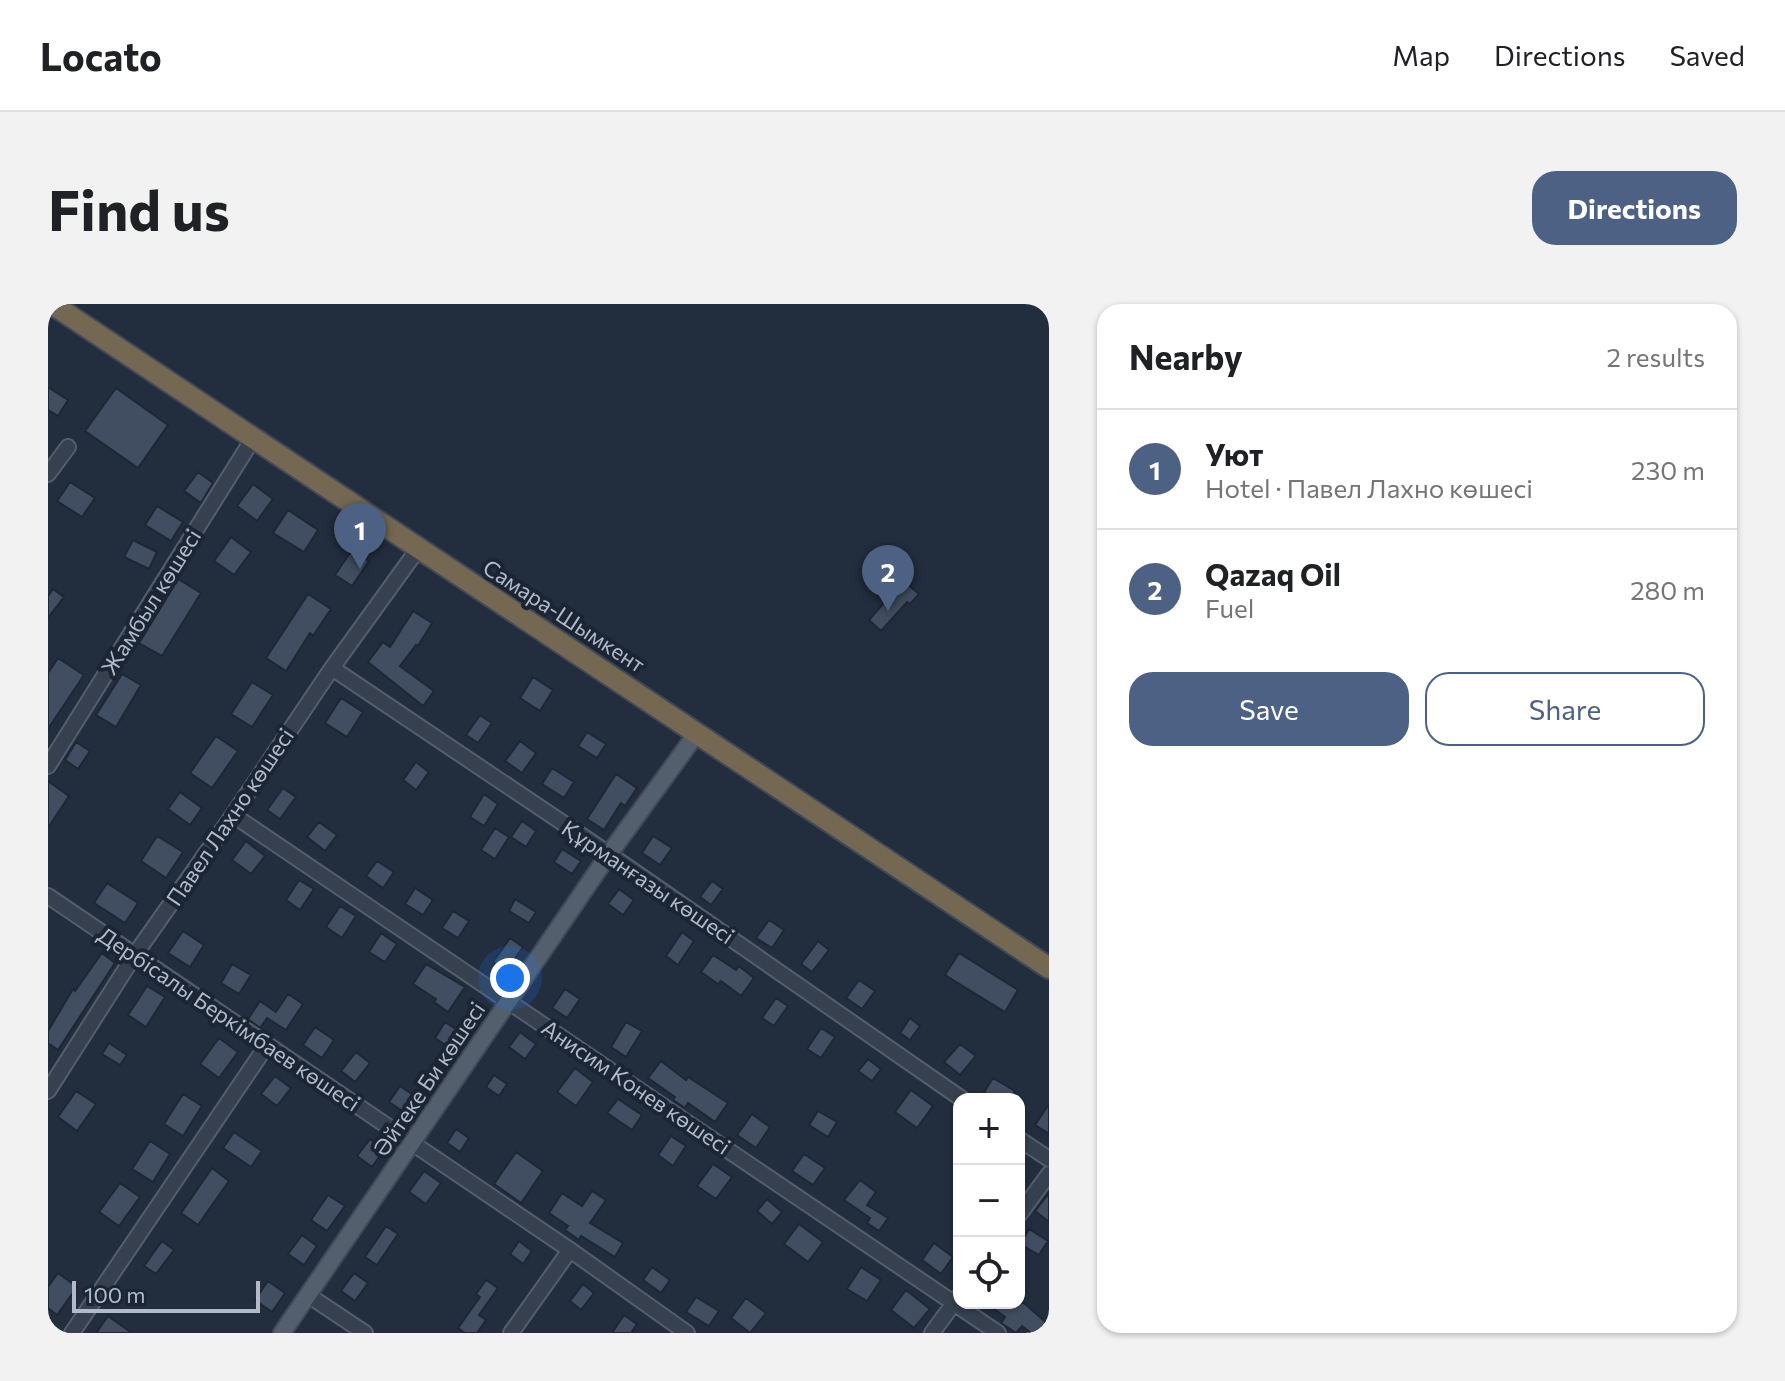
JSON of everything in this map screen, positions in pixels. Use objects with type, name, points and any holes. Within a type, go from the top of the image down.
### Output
[{"type":"highway","name":"Самара-Шымкент","points":[[52,304],[1049,968]]},
{"type":"main road","name":"Әйтеке Би көшесі","points":[[282,1333],[609,854],[697,733]]},
{"type":"street","name":"Жамбыл көшесі","points":[[48,766],[254,437]]},
{"type":"street","points":[[48,474],[68,447]]},
{"type":"street","name":"Павел Лахно көшесі","points":[[48,1091],[134,956],[332,668],[418,549]]},
{"type":"street","name":"Құрманғазы көшесі","points":[[332,668],[609,854],[953,1093]]},
{"type":"street","name":"Анисим Конев көшесі","points":[[233,815],[953,1298]]},
{"type":"street","name":"Дербісалы Беркімбаев көшесі","points":[[48,896],[570,1250],[687,1333]]},
{"type":"street","points":[[72,1333],[267,1045]]},
{"type":"street","points":[[1025,1143],[1049,1159]]},
{"type":"street","points":[[1025,1207],[1049,1174]]},
{"type":"street","points":[[511,1333],[570,1250]]},
{"type":"street","points":[[308,1295],[365,1333]]},
{"type":"street","points":[[932,1333],[953,1304]]},
{"type":"street","name":"Анисим Конев көшесі","points":[[967,1309],[998,1333]]},
{"type":"building","points":[[48,387],[68,400],[58,416],[48,410]]},
{"type":"building","points":[[116,388],[168,425],[138,468],[85,431]]},
{"type":"building","points":[[198,472],[213,483],[201,503],[184,491]]},
{"type":"building","points":[[70,482],[95,498],[82,517],[57,501]]},
{"type":"building","points":[[253,484],[273,499],[257,521],[237,506]]},
{"type":"building","points":[[157,506],[183,522],[171,541],[145,525]]},
{"type":"building","points":[[288,510],[318,530],[304,552],[273,533]]},
{"type":"building","points":[[231,537],[251,552],[234,575],[214,561]]},
{"type":"building","points":[[133,540],[157,552],[149,569],[124,557]]},
{"type":"building","points":[[352,550],[369,561],[352,586],[335,575]]},
{"type":"building","points":[[899,577],[919,594],[910,604],[907,602],[881,631],[869,620],[894,591],[891,588]]},
{"type":"building","points":[[178,579],[201,593],[162,656],[139,643]]},
{"type":"building","points":[[53,589],[64,597],[48,618],[48,596]]},
{"type":"building","points":[[308,594],[331,609],[313,636],[310,633],[286,671],[266,658]]},
{"type":"building","points":[[413,611],[432,623],[418,646],[400,666],[434,691],[423,706],[368,662],[383,642],[390,647]]},
{"type":"building","points":[[58,658],[84,675],[48,729],[48,673]]},
{"type":"building","points":[[122,674],[141,685],[116,727],[96,715]]},
{"type":"building","points":[[533,677],[553,690],[540,711],[520,698]]},
{"type":"building","points":[[252,682],[273,695],[252,727],[231,714]]},
{"type":"building","points":[[341,698],[363,712],[347,737],[325,723]]},
{"type":"building","points":[[480,715],[492,723],[478,743],[466,735]]},
{"type":"building","points":[[587,732],[606,744],[597,758],[578,746]]},
{"type":"building","points":[[216,736],[238,751],[212,788],[190,773]]},
{"type":"building","points":[[520,741],[536,753],[522,773],[505,761]]},
{"type":"building","points":[[76,742],[90,751],[78,769],[65,760]]},
{"type":"building","points":[[416,762],[429,772],[416,790],[403,780]]},
{"type":"building","points":[[552,768],[574,782],[564,798],[542,784]]},
{"type":"building","points":[[616,774],[637,788],[625,806],[621,803],[604,830],[587,819]]},
{"type":"building","points":[[48,781],[69,796],[48,828]]},
{"type":"building","points":[[283,788],[296,797],[280,819],[267,810]]},
{"type":"building","points":[[180,792],[202,808],[190,825],[168,809]]},
{"type":"building","points":[[484,794],[498,804],[484,826],[470,817]]},
{"type":"building","points":[[522,821],[536,831],[526,847],[511,837]]},
{"type":"building","points":[[319,822],[337,835],[325,851],[307,837]]},
{"type":"building","points":[[495,828],[509,837],[495,859],[481,850]]},
{"type":"building","points":[[157,836],[183,852],[166,878],[141,861]]},
{"type":"building","points":[[653,836],[672,848],[660,865],[642,853]]},
{"type":"building","points":[[246,841],[265,856],[251,874],[232,860]]},
{"type":"building","points":[[562,849],[581,861],[572,874],[554,862]]},
{"type":"building","points":[[377,861],[394,872],[383,888],[366,876]]},
{"type":"building","points":[[299,880],[314,889],[300,910],[286,900]]},
{"type":"building","points":[[712,881],[723,889],[711,905],[700,897]]},
{"type":"building","points":[[107,883],[138,903],[125,923],[94,903]]},
{"type":"building","points":[[415,888],[433,900],[423,915],[405,904]]},
{"type":"building","points":[[619,889],[634,900],[623,915],[608,904]]},
{"type":"building","points":[[515,899],[536,912],[529,923],[509,911]]},
{"type":"building","points":[[340,906],[356,916],[342,938],[326,927]]},
{"type":"building","points":[[453,911],[469,921],[458,938],[442,928]]},
{"type":"building","points":[[769,920],[784,930],[772,948],[756,938]]},
{"type":"building","points":[[183,931],[204,945],[190,967],[168,953]]},
{"type":"building","points":[[682,932],[694,941],[678,965],[666,956]]},
{"type":"building","points":[[381,933],[397,944],[385,962],[369,952]]},
{"type":"building","points":[[510,938],[523,947],[506,971],[493,962]]},
{"type":"building","points":[[818,941],[829,950],[812,972],[801,964]]},
{"type":"building","points":[[102,953],[115,963],[58,1050],[48,1043],[48,1031],[73,989],[75,991]]},
{"type":"building","points":[[959,953],[1018,990],[1005,1012],[945,975]]},
{"type":"building","points":[[713,955],[736,970],[739,966],[754,978],[741,996],[721,981],[718,984],[701,972]]},
{"type":"building","points":[[232,964],[251,975],[239,994],[221,983]]},
{"type":"building","points":[[426,964],[465,987],[448,1012],[434,1002],[436,999],[413,984]]},
{"type":"building","points":[[859,980],[875,991],[862,1009],[846,998]]},
{"type":"building","points":[[147,986],[165,997],[146,1027],[128,1015]]},
{"type":"building","points":[[565,989],[580,999],[567,1018],[552,1008]]},
{"type":"building","points":[[288,994],[303,1004],[286,1030],[267,1018],[260,1028],[248,1019],[260,1001],[276,1012]]},
{"type":"building","points":[[776,998],[788,1006],[774,1026],[762,1018]]},
{"type":"building","points":[[910,1018],[920,1026],[910,1040],[900,1033]]},
{"type":"building","points":[[445,1022],[465,1035],[454,1051],[435,1038]]},
{"type":"building","points":[[626,1022],[642,1031],[626,1057],[611,1047]]},
{"type":"building","points":[[315,1027],[334,1040],[322,1058],[303,1045]]},
{"type":"building","points":[[821,1028],[835,1037],[821,1058],[807,1049]]},
{"type":"building","points":[[520,1032],[536,1044],[525,1059],[509,1047]]},
{"type":"building","points":[[219,1038],[238,1052],[219,1078],[200,1064]]},
{"type":"building","points":[[109,1043],[127,1055],[120,1065],[102,1054]]},
{"type":"building","points":[[960,1044],[976,1056],[960,1075],[944,1062]]},
{"type":"building","points":[[356,1052],[370,1063],[355,1082],[341,1071]]},
{"type":"building","points":[[868,1059],[881,1069],[872,1081],[858,1071]]},
{"type":"building","points":[[661,1061],[686,1080],[688,1077],[728,1103],[715,1122],[688,1103],[685,1108],[648,1078]]},
{"type":"building","points":[[575,1068],[593,1082],[576,1106],[557,1092]]},
{"type":"building","points":[[494,1075],[507,1084],[499,1096],[486,1087]]},
{"type":"building","points":[[275,1076],[291,1088],[277,1106],[261,1094]]},
{"type":"building","points":[[993,1078],[1015,1091],[1014,1093],[984,1092]]},
{"type":"building","points":[[400,1086],[419,1099],[408,1115],[389,1102]]},
{"type":"building","points":[[911,1090],[933,1106],[917,1128],[895,1112]]},
{"type":"building","points":[[76,1091],[96,1104],[77,1131],[58,1117]]},
{"type":"building","points":[[183,1094],[202,1106],[183,1136],[164,1124]]},
{"type":"building","points":[[618,1099],[642,1115],[632,1130],[607,1113]]},
{"type":"building","points":[[1049,1104],[1049,1134],[1035,1125]]},
{"type":"building","points":[[818,1111],[837,1122],[828,1137],[809,1125]]},
{"type":"building","points":[[752,1114],[770,1127],[756,1148],[737,1135]]},
{"type":"building","points":[[456,1129],[469,1138],[460,1152],[447,1143]]},
{"type":"building","points":[[234,1132],[262,1151],[251,1167],[223,1148]]},
{"type":"building","points":[[671,1136],[686,1146],[673,1166],[658,1155]]},
{"type":"building","points":[[370,1139],[384,1150],[372,1167],[357,1156]]},
{"type":"building","points":[[150,1141],[170,1154],[153,1182],[132,1169]]},
{"type":"building","points":[[516,1152],[543,1171],[521,1203],[494,1184]]},
{"type":"building","points":[[804,1154],[825,1168],[813,1185],[792,1171]]},
{"type":"building","points":[[713,1164],[732,1177],[716,1199],[697,1186]]},
{"type":"building","points":[[212,1168],[229,1181],[198,1225],[181,1213]]},
{"type":"building","points":[[424,1171],[441,1183],[426,1204],[409,1192]]},
{"type":"building","points":[[860,1180],[876,1192],[867,1205],[888,1218],[879,1231],[867,1223],[870,1218],[844,1200]]},
{"type":"building","points":[[120,1183],[140,1197],[119,1226],[99,1212]]},
{"type":"building","points":[[592,1191],[606,1200],[590,1223],[623,1243],[615,1257],[581,1236],[579,1240],[565,1230],[568,1226],[549,1213],[562,1193],[582,1206]]},
{"type":"building","points":[[1049,1193],[1049,1222],[1035,1211]]},
{"type":"building","points":[[328,1195],[345,1206],[327,1231],[311,1220]]},
{"type":"building","points":[[767,1199],[782,1212],[772,1224],[757,1211]]},
{"type":"building","points":[[799,1224],[823,1242],[808,1262],[784,1244]]},
{"type":"building","points":[[386,1226],[398,1234],[377,1265],[365,1257]]},
{"type":"building","points":[[1029,1229],[1048,1241],[1039,1255],[1025,1247],[1025,1236]]},
{"type":"building","points":[[302,1235],[317,1246],[304,1265],[288,1254]]},
{"type":"building","points":[[162,1241],[174,1250],[156,1274],[144,1266]]},
{"type":"building","points":[[519,1241],[532,1251],[523,1264],[510,1254]]},
{"type":"building","points":[[934,1243],[953,1257],[941,1274],[922,1260]]},
{"type":"building","points":[[652,1267],[670,1280],[661,1293],[643,1280]]},
{"type":"building","points":[[861,1267],[881,1280],[867,1301],[847,1289]]},
{"type":"building","points":[[58,1273],[77,1287],[57,1315],[48,1308],[48,1287]]},
{"type":"building","points":[[354,1273],[368,1283],[355,1301],[341,1291]]},
{"type":"building","points":[[486,1280],[498,1288],[479,1315],[486,1320],[477,1333],[465,1333],[458,1328],[480,1297],[476,1294]]},
{"type":"building","points":[[268,1281],[285,1293],[272,1312],[255,1300]]},
{"type":"building","points":[[583,1284],[594,1293],[581,1310],[570,1301]]},
{"type":"building","points":[[906,1290],[930,1309],[914,1328],[891,1310]]},
{"type":"building","points":[[696,1297],[719,1311],[709,1326],[686,1312]]},
{"type":"building","points":[[746,1298],[766,1313],[750,1333],[731,1318]]},
{"type":"building","points":[[1025,1304],[1049,1325],[1049,1333],[1031,1333],[1022,1326],[1016,1333],[1001,1323],[1005,1317],[994,1309],[1025,1309]]},
{"type":"building","points":[[624,1315],[637,1324],[631,1333],[612,1333]]},
{"type":"building","points":[[108,1316],[132,1333],[96,1333]]},
{"type":"place","name":"Уют","points":[[360,569]]},
{"type":"place","name":"Qazaq Oil","points":[[888,611]]}]
